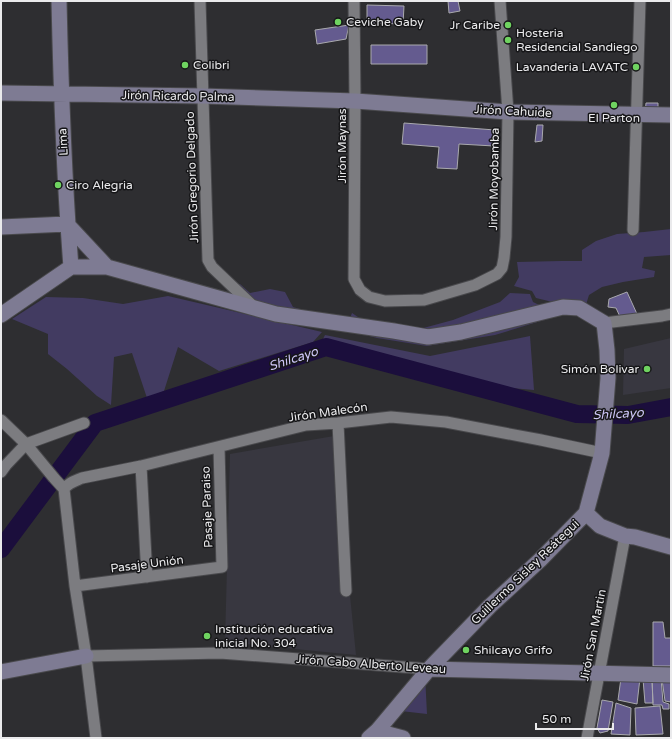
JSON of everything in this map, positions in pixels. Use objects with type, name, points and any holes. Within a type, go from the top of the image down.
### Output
[{"type":"street","name":"Lima","points":[[59,1],[61,94],[67,224],[71,267]]},
{"type":"street","name":"Jirón Gregorio Delgado","points":[[200,1],[208,260],[212,267],[256,308]]},
{"type":"street","name":"Jirón Maynas","points":[[354,1],[354,280],[360,290]]},
{"type":"street","name":"Jirón Moyobamba","points":[[360,290],[368,297],[385,301],[424,300],[475,285],[498,274],[502,268],[506,237],[508,112],[500,1]]},
{"type":"street","points":[[633,230],[640,1]]},
{"type":"street","name":"Jirón Ricardo Palma","points":[[1,94],[202,96],[355,101]]},
{"type":"street","name":"Jirón Cahuide","points":[[355,101],[508,112],[671,115]]},
{"type":"street","points":[[1,227],[67,224],[107,267]]},
{"type":"street","points":[[1,315],[71,267],[107,267],[276,314],[428,337],[461,332],[564,307],[579,308],[604,323],[671,314]]},
{"type":"street","name":"Guillermo Sisley Reátegui","points":[[373,734],[429,669],[490,606],[540,560],[586,513],[602,453],[608,378],[604,323]]},
{"type":"street","name":"Jirón Malecón","points":[[64,489],[74,481],[82,478],[141,466],[306,425],[338,423],[391,416],[446,422],[602,453]]},
{"type":"street","points":[[1,420],[28,447],[64,489],[75,586],[86,656],[96,738]]},
{"type":"street","points":[[338,423],[346,592]]},
{"type":"street","points":[[1,472],[6,465],[28,447],[84,424]]},
{"type":"street","name":"Pasaje Paraiso","points":[[218,447],[222,567]]},
{"type":"street","points":[[141,466],[147,576]]},
{"type":"street","points":[[586,513],[600,526],[625,536],[635,537],[671,547]]},
{"type":"street","name":"Jirón San Martin","points":[[587,738],[625,536]]},
{"type":"street","name":"Pasaje Unión","points":[[75,586],[222,567]]},
{"type":"street","name":"Jirón Cabo Alberto Leveau","points":[[1,672],[86,656],[220,653],[429,669],[671,675]]},
{"type":"street","points":[[373,734],[403,738]]},
{"type":"shaded area","points":[[671,229],[671,255],[644,257],[642,268],[655,271],[654,277],[602,287],[589,295],[585,308],[536,298],[532,291],[514,286],[519,277],[517,262],[582,261],[582,250],[596,241],[617,234]]},
{"type":"shaded area","points":[[152,271],[212,291],[230,292],[228,285],[240,284],[250,293],[270,289],[285,292],[293,307],[348,323],[352,313],[364,321],[416,330],[453,320],[500,302],[510,293],[530,294],[533,302],[560,315],[495,335],[427,346],[377,338],[150,276]]},
{"type":"shaded area","points":[[168,296],[322,332],[313,342],[219,371],[178,347],[164,391],[147,398],[132,353],[114,357],[111,405],[97,396],[48,354],[48,334],[12,319],[46,297],[83,298],[123,304]]},
{"type":"shaded area","points":[[325,335],[430,356],[530,336],[534,390],[499,387],[380,355],[321,343]]},
{"type":"shaded area","name":"Simón Bolivar","points":[[671,338],[671,388],[623,395],[624,349]]},
{"type":"shaded area","points":[[334,436],[356,655],[225,642],[230,454]]},
{"type":"shaded area","points":[[425,675],[427,714],[392,710]]},
{"type":"building","points":[[448,1],[458,1],[460,11],[449,13]]},
{"type":"building","points":[[367,5],[404,6],[403,24],[367,23]]},
{"type":"building","points":[[349,25],[346,39],[317,44],[315,30]]},
{"type":"building","points":[[371,45],[427,45],[427,64],[371,64]]},
{"type":"building","points":[[646,103],[658,103],[658,115],[645,114]]},
{"type":"building","points":[[404,123],[495,130],[494,146],[459,144],[457,169],[437,168],[439,147],[402,144]]},
{"type":"building","points":[[537,125],[543,125],[542,141],[535,142]]},
{"type":"building","points":[[627,292],[637,314],[622,321],[616,308],[608,307],[609,299]]},
{"type":"building","points":[[653,622],[663,622],[665,638],[671,638],[671,666],[653,666]]},
{"type":"building","points":[[621,678],[640,678],[637,704],[618,700]]},
{"type":"building","points":[[661,678],[663,702],[669,704],[669,709],[663,709],[662,705],[653,705],[652,679]]},
{"type":"building","points":[[643,679],[652,679],[653,703],[645,703]]},
{"type":"building","points":[[662,679],[671,679],[671,702],[665,701]]},
{"type":"building","points":[[602,700],[613,702],[608,731],[600,733],[597,728]]},
{"type":"building","points":[[616,703],[631,708],[630,735],[611,734]]},
{"type":"building","points":[[660,706],[663,734],[636,735],[635,708]]},
{"type":"waterway","name":"Shilcayo","points":[[1,549],[95,423],[326,347],[577,414],[628,415],[671,407]]},
{"type":"place","name":"Ceviche Gaby","points":[[338,22]]},
{"type":"place","name":"Jr Caribe","points":[[508,25]]},
{"type":"place","name":"Hosteria Residencial Sandiego","points":[[508,40]]},
{"type":"place","name":"Colibri","points":[[185,65]]},
{"type":"place","name":"Lavanderia LAVATC","points":[[636,67]]},
{"type":"place","name":"El Parton","points":[[614,105]]},
{"type":"place","name":"Ciro Alegria","points":[[58,185]]},
{"type":"place","name":"Simón Bolivar","points":[[647,369]]},
{"type":"place","name":"Institución educativa inicial No. 304","points":[[207,636]]},
{"type":"place","name":"Shilcayo Grifo","points":[[466,650]]}]
